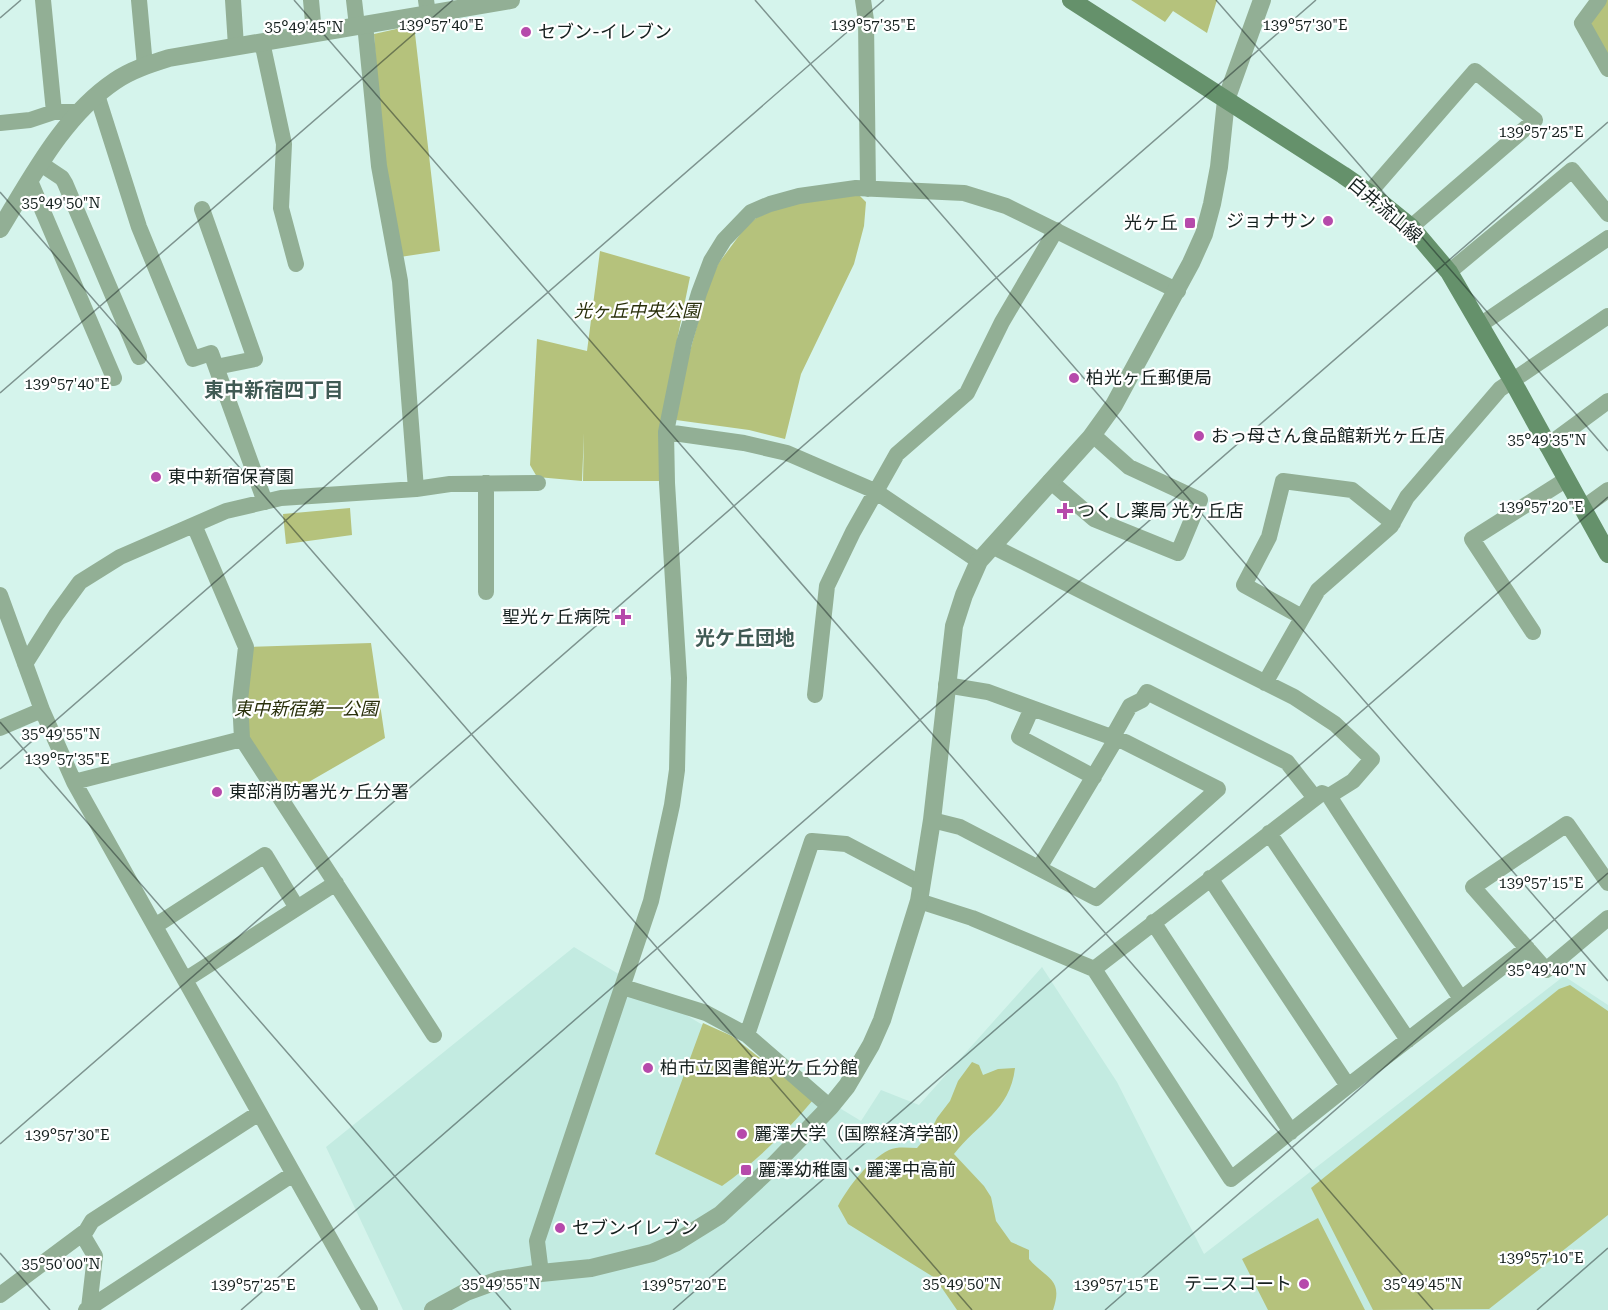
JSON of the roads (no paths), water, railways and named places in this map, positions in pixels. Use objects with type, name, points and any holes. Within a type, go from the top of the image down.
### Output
[{"type":"main road","name":"白井流山線","points":[[1071,0],[1369,193],[1411,227],[1449,272],[1512,380],[1608,554]]},
{"type":"street","points":[[43,0],[54,112]]},
{"type":"street","points":[[139,0],[145,66]]},
{"type":"street","points":[[232,0],[236,46]]},
{"type":"street","points":[[311,0],[314,33]]},
{"type":"street","points":[[354,0],[361,25],[379,166],[400,281],[416,489]]},
{"type":"street","points":[[0,229],[6,206],[30,181],[79,112],[117,80],[145,66],[169,57],[361,25],[427,7],[511,0]]},
{"type":"street","points":[[863,0],[866,20],[868,189]]},
{"type":"street","points":[[433,1310],[466,1292],[491,1282],[613,1263],[652,1253],[690,1234],[728,1208],[776,1163],[830,1107],[860,1066],[882,1020],[921,892],[932,820],[954,626],[964,595],[979,561],[1093,435],[1114,405],[1178,291],[1204,234],[1220,167],[1226,100],[1262,0]]},
{"type":"street","points":[[1599,0],[1582,22],[1608,69]]},
{"type":"street","points":[[262,42],[284,144],[281,208],[296,264]]},
{"type":"street","points":[[1369,193],[1475,71],[1535,120],[1411,227]]},
{"type":"street","points":[[97,95],[139,227],[193,359],[211,353],[265,502]]},
{"type":"street","points":[[0,123],[30,120],[54,112],[79,112]]},
{"type":"street","points":[[41,164],[62,178],[65,183],[139,357]]},
{"type":"street","points":[[1449,272],[1572,170],[1608,214]]},
{"type":"street","points":[[30,181],[114,378]]},
{"type":"street","points":[[541,1273],[537,1241],[651,901],[672,805],[677,770],[679,678],[666,432],[684,343],[699,293],[711,261],[724,240],[751,212],[799,196],[868,189],[964,193],[1006,206],[1178,291]]},
{"type":"street","points":[[202,210],[255,359],[216,367]]},
{"type":"street","points":[[815,695],[827,586],[875,491],[897,454],[967,393],[1002,322],[1056,230]]},
{"type":"street","points":[[1480,325],[1608,238]]},
{"type":"street","points":[[1265,683],[1318,590],[1393,522],[1407,497],[1500,388],[1608,316]]},
{"type":"street","points":[[1547,446],[1608,401]]},
{"type":"street","points":[[666,432],[744,443],[788,453],[875,491],[979,561]]},
{"type":"street","points":[[1050,482],[1094,519],[1178,553],[1200,500],[1129,467],[1093,435]]},
{"type":"street","points":[[1533,632],[1472,539],[1567,479]]},
{"type":"street","points":[[1302,617],[1244,585],[1269,537],[1283,481],[1352,490],[1393,522]]},
{"type":"street","points":[[486,483],[486,592]]},
{"type":"street","points":[[25,664],[80,582],[120,556],[226,511],[281,498],[416,489],[450,484],[538,483]]},
{"type":"street","points":[[1583,508],[1608,490]]},
{"type":"street","points":[[194,525],[246,647],[240,700],[242,739],[434,1035]]},
{"type":"street","points":[[992,546],[1294,697],[1335,724],[1372,759],[1353,781],[1322,797],[1269,833],[1094,969]]},
{"type":"street","points":[[0,595],[42,710],[74,782],[370,1310]]},
{"type":"street","points":[[932,820],[960,827],[1096,898],[1218,789],[1114,738],[988,692],[946,685]]},
{"type":"street","points":[[1039,868],[1094,777],[1130,706],[1142,700],[1147,692],[1287,762],[1322,797],[1461,999]]},
{"type":"street","points":[[1032,708],[1019,737],[1094,777]]},
{"type":"street","points":[[0,728],[42,710]]},
{"type":"street","points":[[74,782],[242,739]]},
{"type":"street","points":[[1608,883],[1567,824],[1473,887],[1546,970],[1608,918]]},
{"type":"street","points":[[1269,833],[1408,1040]]},
{"type":"street","points":[[747,1035],[812,841],[846,844],[921,892],[972,918],[1094,969],[1232,1179],[1527,948]]},
{"type":"street","points":[[155,926],[265,855],[297,908]]},
{"type":"street","points":[[1210,878],[1348,1086]]},
{"type":"street","points":[[185,980],[336,883]]},
{"type":"street","points":[[1153,922],[1291,1132]]},
{"type":"street","points":[[623,987],[706,1013],[747,1035],[830,1107]]},
{"type":"street","points":[[0,1295],[86,1231],[92,1221],[259,1113]]},
{"type":"street","points":[[88,1309],[293,1174]]},
{"type":"street","points":[[81,1234],[95,1256],[88,1309]]},
{"type":"place","name":"セブン-イレブン","points":[[526,32]]},
{"type":"place","name":"ジョナサン","points":[[1328,221]]},
{"type":"place","name":"光ヶ丘","points":[[1190,223]]},
{"type":"place","name":"柏光ヶ丘郵便局","points":[[1074,378]]},
{"type":"place","name":"おっ母さん食品館新光ヶ丘店","points":[[1199,436]]},
{"type":"place","name":"東中新宿保育園","points":[[156,477]]},
{"type":"place","name":"つくし薬局 光ヶ丘店","points":[[1065,511]]},
{"type":"place","name":"聖光ヶ丘病院","points":[[623,617]]},
{"type":"place","name":"東部消防署光ヶ丘分署","points":[[217,792]]},
{"type":"place","name":"柏市立図書館光ケ丘分館","points":[[648,1068]]},
{"type":"place","name":"麗澤大学（国際経済学部）","points":[[742,1134]]},
{"type":"place","name":"麗澤幼稚園・麗澤中高前","points":[[746,1170]]},
{"type":"place","name":"セブンイレブン","points":[[560,1228]]},
{"type":"place","name":"テニスコート","points":[[1304,1284]]},
{"type":"district","name":"東中新宿四丁目","points":[[274,390]]},
{"type":"district","name":"光ケ丘団地","points":[[745,638]]},
{"type":"park label","name":"光ヶ丘中央公園","points":[[637,311]]},
{"type":"park label","name":"東中新宿第一公園","points":[[306,709]]}]
